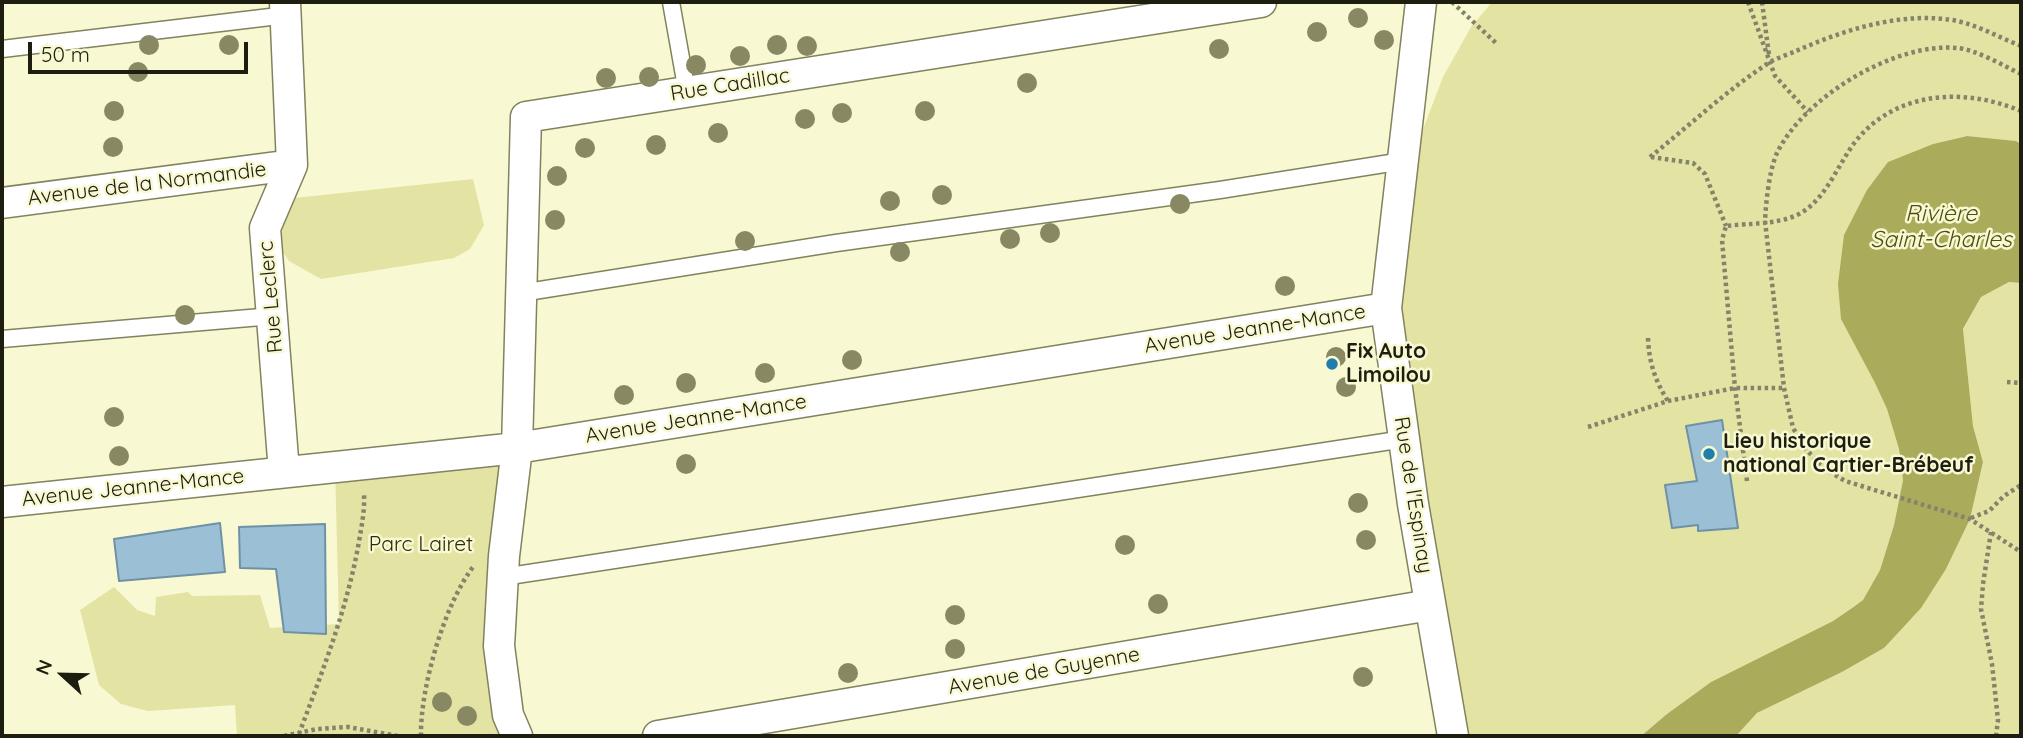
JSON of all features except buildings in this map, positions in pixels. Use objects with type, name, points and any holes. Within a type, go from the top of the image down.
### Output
[{"type":"street","name":"Rue Cadillac","points":[[517,448],[526,117],[1261,2]]},
{"type":"street","name":"Rue de l'Espinay","points":[[1421,2],[1386,308],[1404,439],[1453,736]]},
{"type":"street","name":"Rue Leclerc","points":[[284,471],[265,228],[292,165],[286,8]]},
{"type":"street","name":"Avenue de la Normandie","points":[[2,202],[292,165]]},
{"type":"street","name":"Avenue Jeanne-Mance","points":[[2,502],[517,448],[1386,308]]},
{"type":"street","points":[[517,448],[503,567],[499,646],[508,715],[517,736]]},
{"type":"street","name":"Avenue de Guyenne","points":[[658,736],[1430,605]]},
{"type":"lane","points":[[671,2],[687,92]]},
{"type":"lane","points":[[2,49],[286,8]]},
{"type":"lane","points":[[521,293],[836,243],[1220,190],[1403,161]]},
{"type":"lane","points":[[2,339],[273,316]]},
{"type":"lane","points":[[503,567],[1404,439]]},
{"type":"path","points":[[1452,2],[1496,43]]},
{"type":"path","points":[[1748,2],[1775,76],[1808,112]]},
{"type":"path","points":[[1762,2],[1770,62]]},
{"type":"path","points":[[1747,481],[1735,388],[1722,240],[1726,226],[1712,187],[1705,174],[1693,163],[1650,157],[1721,98],[1770,62],[1823,39],[1862,26],[1911,20],[1950,20],[1979,27],[2021,47]]},
{"type":"path","points":[[2021,74],[1961,48],[1931,47],[1893,58],[1832,90],[1800,120],[1777,154],[1766,203],[1765,221],[1784,388],[1793,428],[1805,448],[1822,467],[1845,481],[1970,519],[2021,552]]},
{"type":"path","points":[[1726,226],[1792,218],[1806,210],[1831,181],[1856,142],[1878,119],[1902,104],[1938,96],[1976,98],[2021,111]]},
{"type":"path","points":[[1648,338],[1656,383],[1668,401]]},
{"type":"path","points":[[2007,382],[2021,383]]},
{"type":"path","points":[[1588,426],[1668,401],[1735,388],[1784,388]]},
{"type":"path","points":[[299,734],[340,624],[351,584],[365,507],[361,463]]},
{"type":"path","points":[[1970,519],[1989,511],[2004,496],[2021,485]]},
{"type":"path","points":[[1991,532],[1982,609],[1992,664],[1998,720],[1996,736]]},
{"type":"path","points":[[421,736],[424,694],[457,591],[482,556],[503,567]]},
{"type":"path","points":[[284,736],[317,729],[348,727],[398,736]]},
{"type":"green space","points":[[1492,2],[2021,2],[2021,144],[2016,141],[1966,136],[1933,144],[1888,162],[1874,381],[1887,409],[1899,449],[1903,480],[1894,525],[1880,570],[1863,600],[1833,621],[1711,682],[1641,736],[1453,736],[1386,308],[1399,192],[1443,77],[1471,27]]},
{"type":"green space","points":[[473,179],[484,225],[470,249],[454,258],[321,279],[289,261],[268,231],[266,201]]},
{"type":"green space","points":[[2009,282],[2021,283],[2021,736],[1736,736],[1757,713],[1842,672],[1884,648],[1946,569],[1970,519],[1983,462],[1973,426],[1963,330],[1981,297]]},
{"type":"green space","name":"Parc Lairet","points":[[517,448],[504,556],[517,736],[237,736],[235,705],[148,711],[121,704],[99,685],[80,610],[114,587],[137,610],[155,616],[156,597],[188,592],[192,596],[260,595],[270,628],[339,624],[335,465]]},
{"type":"water","name":"Rivière Saint-Charles","points":[[1967,136],[2016,141],[2021,144],[2021,283],[2009,282],[1981,297],[1963,329],[1973,426],[1983,462],[1970,519],[1946,569],[1921,608],[1884,648],[1842,672],[1757,713],[1736,736],[1641,736],[1711,682],[1833,621],[1852,608],[1863,600],[1880,570],[1894,525],[1903,480],[1899,449],[1887,409],[1841,319],[1838,284],[1844,235],[1867,190],[1888,162],[1933,144]]},
{"type":"place","name":"Fix Auto Limoilou","points":[[1332,364]]},
{"type":"place","name":"Lieu historique national Cartier-Brébeuf","points":[[1709,454]]}]
